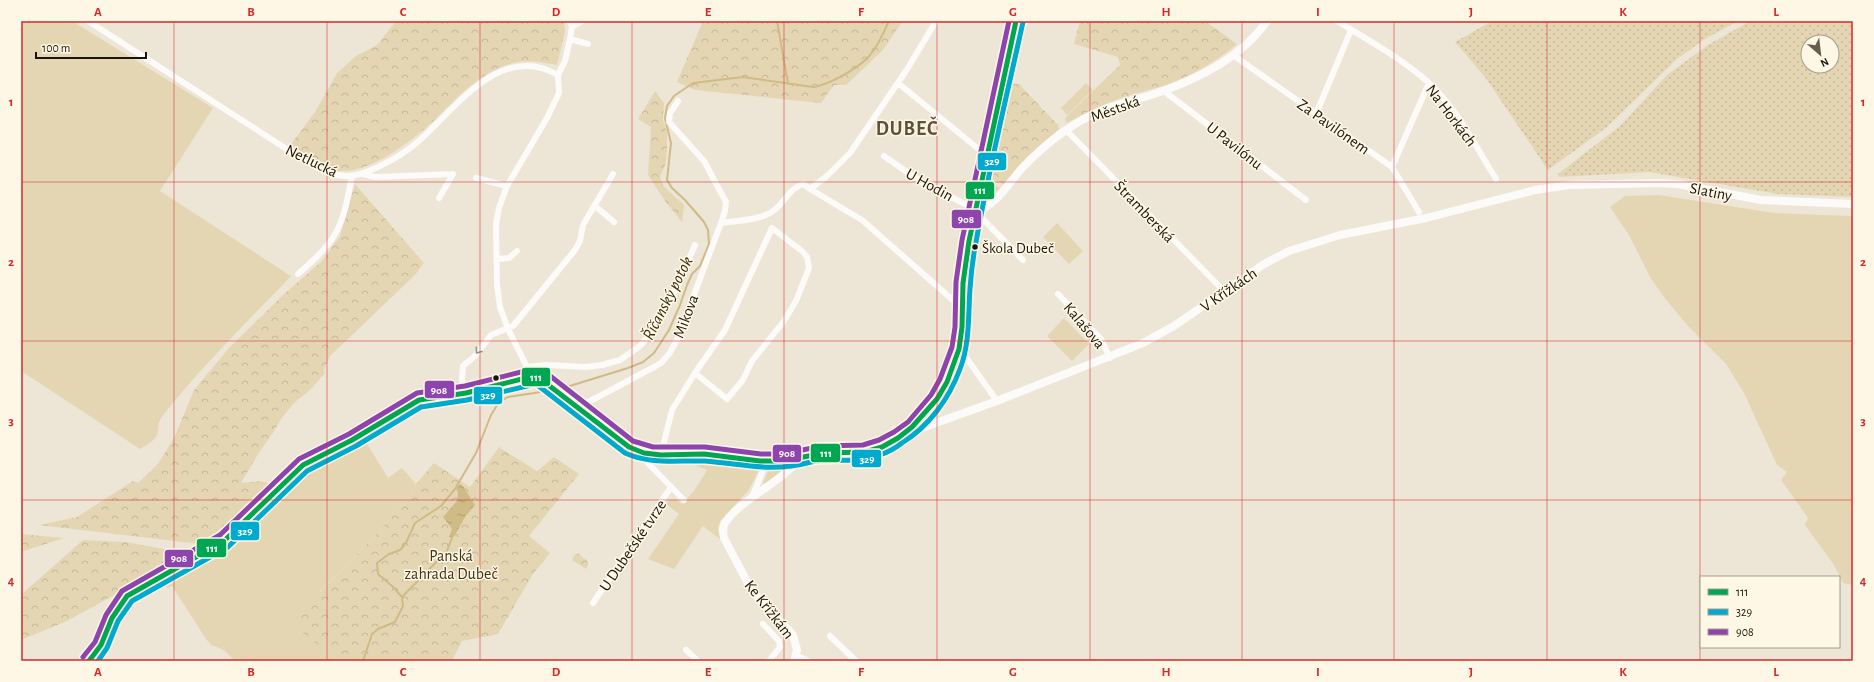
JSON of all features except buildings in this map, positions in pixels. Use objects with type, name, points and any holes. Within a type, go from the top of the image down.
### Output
[{"type":"street","name":"Netlucká","points":[[88,21],[299,157],[336,175],[352,176],[362,174],[392,160],[415,144],[461,99],[482,82],[504,70],[520,66],[534,66],[549,70],[558,75]]},
{"type":"street","points":[[530,377],[527,367],[508,329],[499,298],[496,224],[498,208],[507,186],[547,118],[559,93],[558,75],[565,61],[570,39],[571,24],[582,21]]},
{"type":"street","points":[[810,189],[850,153],[906,72],[936,21]]},
{"type":"street","points":[[637,452],[696,454],[767,461],[799,459],[822,453],[866,452],[902,435],[925,412],[948,380],[960,349],[965,268],[975,212],[1016,21]]},
{"type":"street","name":"Městská","points":[[975,212],[988,207],[1026,164],[1066,130],[1093,114],[1164,91],[1199,76],[1233,55],[1250,41],[1267,21]]},
{"type":"street","name":"Na Horkách","points":[[1337,21],[1410,67],[1429,83],[1463,125],[1496,179]]},
{"type":"street","points":[[1316,114],[1351,30]]},
{"type":"street","points":[[570,39],[588,44]]},
{"type":"street","name":"Za Pavilónem","points":[[1233,55],[1392,167],[1419,212]]},
{"type":"street","points":[[898,83],[987,156]]},
{"type":"street","points":[[1392,167],[1429,83]]},
{"type":"street","name":"U Pavilónu","points":[[1164,91],[1306,200]]},
{"type":"street","name":"Mikova","points":[[579,407],[656,366],[669,354],[677,340],[725,211],[726,202],[704,161],[669,122],[670,114],[678,101]]},
{"type":"street","name":"Štramberská","points":[[1066,130],[1224,291]]},
{"type":"street","name":"U Hodin","points":[[884,156],[921,182],[971,206],[975,212]]},
{"type":"street","points":[[362,174],[375,177],[453,174],[439,198]]},
{"type":"street","points":[[466,393],[462,380],[463,366],[476,355],[491,335],[497,331],[508,329],[513,326],[578,245],[583,225],[613,174]]},
{"type":"street","points":[[298,274],[316,258],[334,235],[344,211],[352,176]]},
{"type":"street","points":[[476,178],[507,186]]},
{"type":"street","points":[[721,223],[764,216],[772,212],[790,191],[803,184],[862,220],[962,309]]},
{"type":"street","name":"Slatiny","points":[[1569,185],[1678,184],[1761,200],[1853,204]]},
{"type":"street","name":"V Křížkách","points":[[902,435],[930,427],[1110,358],[1159,335],[1264,264],[1314,242],[1426,218],[1535,190],[1569,185]]},
{"type":"street","points":[[595,206],[614,222]]},
{"type":"street","points":[[975,212],[1023,260]]},
{"type":"street","points":[[661,454],[672,410],[695,373],[725,330],[772,228],[803,252],[807,257],[809,268],[796,301],[780,326],[752,361],[744,380],[727,399],[695,373]]},
{"type":"street","name":"Mikova","points":[[527,367],[546,365],[602,365],[620,360],[640,346],[657,326],[678,287],[695,245]]},
{"type":"street","points":[[497,259],[509,258],[517,251]]},
{"type":"street","name":"Kalašova","points":[[1058,294],[1101,339],[1110,358]]},
{"type":"street","points":[[960,349],[998,401]]},
{"type":"street","points":[[89,661],[101,645],[112,618],[127,596],[224,541],[303,465],[352,440],[418,400],[466,393],[530,377],[538,377],[637,452],[684,500]]},
{"type":"street","points":[[751,499],[784,476],[799,459]]},
{"type":"street","points":[[751,499],[767,461]]},
{"type":"street","name":"U Dubečské tvrze","points":[[593,603],[671,487]]},
{"type":"street","name":"Ke Křížkám","points":[[751,499],[725,523],[722,528],[724,538],[752,591],[793,635],[797,645],[795,658]]},
{"type":"street","points":[[763,624],[779,641],[780,647],[769,661]]},
{"type":"street","points":[[830,636],[856,661]]},
{"type":"street","points":[[686,650],[698,661]]},
{"type":"street","points":[[795,658],[808,661]]},
{"type":"green space","points":[[21,21],[72,21],[213,108],[160,191],[291,276],[194,378],[160,419],[158,432],[154,439],[140,449],[21,371]]},
{"type":"green space","points":[[396,21],[564,21],[565,31],[557,65],[528,61],[518,62],[492,71],[469,87],[428,126],[400,148],[382,159],[366,166],[350,171],[333,170],[314,160],[291,144],[315,112],[337,73],[356,56],[377,45]]},
{"type":"green space","points":[[703,21],[903,21],[882,51],[846,85],[834,85],[821,103],[695,90],[677,82]]},
{"type":"green space","points":[[1080,21],[1205,21],[1237,44],[1205,67],[1187,76],[1169,84],[1110,102],[1067,123],[1065,119],[1066,117],[1120,65],[1118,57],[1074,44]]},
{"type":"green space","points":[[1492,21],[1738,21],[1705,39],[1677,59],[1607,127],[1548,170],[1485,77],[1455,42]]},
{"type":"green space","points":[[1750,21],[1853,21],[1853,197],[1778,194],[1649,172],[1559,177],[1558,174],[1620,126],[1667,75],[1708,45]]},
{"type":"green space","points":[[1006,83],[1019,84],[1058,125],[1059,129],[1003,184],[988,177]]},
{"type":"green space","points":[[1086,83],[1093,90],[1067,115],[1061,108]]},
{"type":"green space","points":[[655,91],[664,103],[663,120],[667,132],[666,163],[660,177],[663,186],[684,205],[682,222],[665,201],[648,175],[651,127],[638,119]]},
{"type":"green space","points":[[986,181],[1000,188],[992,197],[988,197],[984,192]]},
{"type":"green space","points":[[355,184],[424,263],[415,275],[330,356],[324,370],[325,373],[310,390],[294,403],[281,419],[241,483],[260,481],[273,484],[231,521],[200,544],[39,525],[77,517],[133,481],[138,483],[158,464],[175,436],[194,390],[229,348],[284,294],[321,262],[340,236]]},
{"type":"green space","points":[[1659,195],[1774,213],[1853,216],[1853,585],[1843,583],[1834,565],[1805,525],[1808,518],[1781,480],[1787,472],[1777,465],[1744,393],[1726,364],[1687,325],[1650,277],[1629,235],[1610,207],[1625,196]]},
{"type":"green space","points":[[1057,223],[1083,251],[1069,264],[1043,237]]},
{"type":"green space","points":[[1064,318],[1089,344],[1072,361],[1047,336]]},
{"type":"green space","points":[[364,439],[388,478],[402,468],[416,484],[411,495],[372,539],[319,592],[347,661],[235,661],[224,650],[211,645],[172,586],[167,588],[166,586],[233,540],[318,463]]},
{"type":"green space","name":"Panská zahrada Dubeč","points":[[499,447],[537,471],[554,457],[579,474],[529,536],[550,553],[533,574],[498,634],[462,641],[452,661],[348,661],[320,646],[304,635],[297,615],[372,539],[411,495],[416,484],[434,463],[470,487]]},
{"type":"green space","points":[[679,458],[708,458],[755,465],[758,471],[749,490],[720,521],[718,529],[721,540],[703,526],[674,569],[648,559],[679,514],[666,504],[669,500],[675,499],[682,504],[694,491],[707,470]]},
{"type":"green space","points":[[784,465],[785,469],[766,484],[763,483],[770,467]]},
{"type":"green space","points":[[21,534],[64,538],[21,552]]},
{"type":"green space","points":[[83,540],[126,542],[185,553],[136,583],[67,621],[21,640],[21,591],[23,593]]},
{"type":"green space","points":[[579,553],[587,560],[588,565],[586,569],[572,560],[574,555]]},
{"type":"water","points":[[460,484],[463,486],[475,505],[465,517],[454,537],[449,537],[452,529],[443,517],[457,501],[458,492],[456,489]]},
{"type":"waterway","points":[[777,21],[788,84]]},
{"type":"waterway","name":"Říčanský potok","points":[[560,389],[628,368],[643,362],[654,353],[669,330],[692,274],[700,266],[709,244],[708,230],[704,222],[685,200],[672,188],[667,180],[671,143],[665,118],[667,106],[674,96],[693,83],[743,77],[813,87],[828,83],[846,74],[868,57],[878,44],[889,21]]},
{"type":"waterway","name":"Říčanský potok","points":[[363,661],[372,634],[378,629],[395,622],[403,606],[402,597],[378,574],[377,563],[389,554],[400,550],[406,543],[415,523],[441,506],[455,489],[476,453],[491,415],[499,402],[508,397],[554,390]]},
{"type":"waterway","points":[[402,597],[447,551],[453,535]]},
{"type":"transit line","name":"908","points":[[83,657],[95,642],[106,615],[122,591],[220,535],[299,459],[349,434],[417,393],[465,386],[529,370],[540,370],[549,375],[633,441],[653,447],[705,447],[761,454],[783,454],[822,446],[863,445],[879,440],[894,432],[908,422],[931,395],[940,379],[952,347],[955,327],[956,282],[962,240],[1009,21]]},
{"type":"transit line","name":"111","points":[[89,661],[101,645],[112,618],[127,596],[224,541],[303,465],[352,440],[419,400],[466,393],[530,377],[538,377],[629,447],[644,453],[661,455],[704,454],[760,461],[784,461],[823,453],[865,452],[882,447],[898,438],[912,427],[937,399],[947,382],[959,349],[962,327],[963,283],[969,241],[1016,21]]},
{"type":"transit line","name":"329","points":[[98,661],[107,648],[118,621],[132,601],[228,547],[307,471],[356,446],[421,407],[467,400],[536,384],[625,453],[654,461],[705,461],[758,467],[783,467],[811,462],[867,459],[886,453],[897,447],[921,428],[937,411],[950,391],[960,369],[966,349],[970,283],[975,248],[992,159],[1023,22]]},
{"type":"place","name":"Škola Dubeč","points":[[975,247]]},
{"type":"district","name":"DUBEČ","points":[[907,128]]}]
